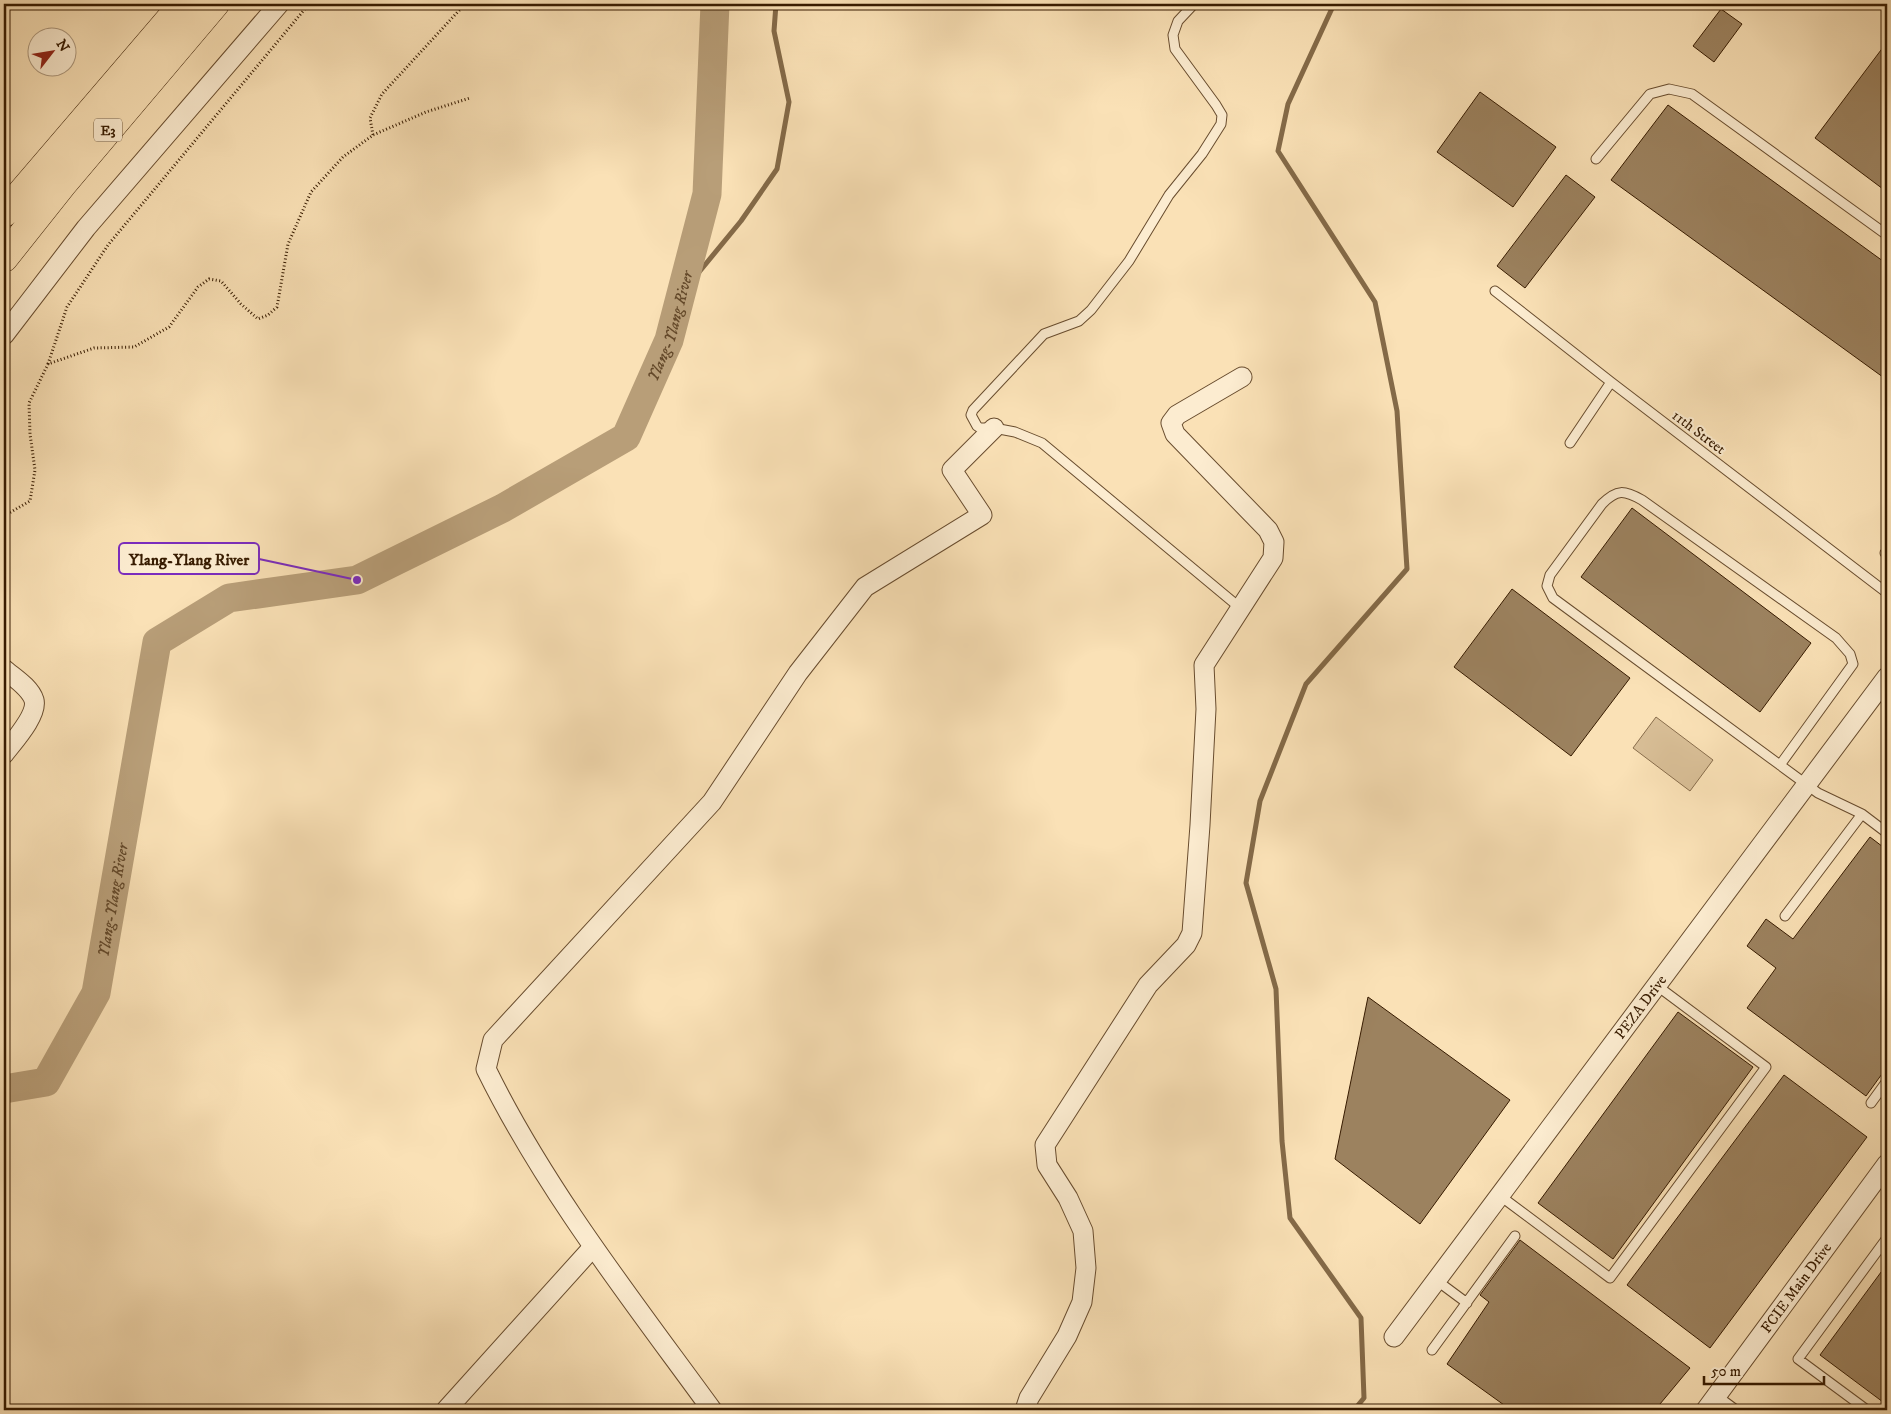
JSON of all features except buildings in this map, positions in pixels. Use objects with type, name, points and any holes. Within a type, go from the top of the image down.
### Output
[{"type":"highway","name":"E3","points":[[4,213],[183,4]]},
{"type":"highway","name":"E3","points":[[4,258],[62,185],[215,4]]},
{"type":"street","points":[[4,335],[86,228],[279,4]]},
{"type":"street","points":[[1025,1410],[1029,1398],[1067,1336],[1082,1302],[1086,1268],[1083,1231],[1068,1198],[1046,1166],[1045,1145],[1148,985],[1186,945],[1192,934],[1206,709],[1204,664],[1239,607],[1273,558],[1274,542],[1268,530],[1175,434],[1171,423],[1177,415],[1242,377]]},
{"type":"street","points":[[712,1410],[593,1247],[508,1115],[486,1069],[493,1040],[712,802],[798,673],[865,587],[982,515],[952,470],[994,428]]},
{"type":"street","points":[[4,669],[25,686],[34,700],[33,715],[4,754]]},
{"type":"street","name":"PEZA Drive","points":[[1394,1337],[1887,677]]},
{"type":"street","name":"FCIE Main Drive","points":[[1712,1403],[1887,1164]]},
{"type":"street","points":[[446,1410],[593,1247]]},
{"type":"lane","points":[[1194,4],[1178,21],[1173,35],[1176,49],[1216,105],[1222,116],[1221,124],[1202,154],[1168,195],[1130,261],[1091,310],[1079,321],[1044,334],[973,410],[972,415],[977,426],[980,428],[994,428],[1015,432],[1042,443],[1239,607]]},
{"type":"lane","points":[[1596,159],[1650,94],[1669,89],[1692,94],[1887,235]]},
{"type":"lane","name":"11th Street","points":[[1495,291],[1887,593]]},
{"type":"lane","points":[[1570,443],[1611,382]]},
{"type":"lane","points":[[1780,765],[1853,664],[1850,654],[1836,638],[1642,500],[1626,492],[1612,494],[1602,504],[1550,575],[1547,586],[1553,598],[1818,793],[1862,814],[1887,833]]},
{"type":"lane","points":[[1784,916],[1862,814]]},
{"type":"lane","points":[[1499,1195],[1610,1278],[1766,1067],[1656,985]]},
{"type":"lane","points":[[1872,1103],[1887,1081]]},
{"type":"lane","points":[[1432,1350],[1515,1236]]},
{"type":"lane","points":[[1867,1410],[1798,1359],[1887,1238]]},
{"type":"lane","points":[[1436,1280],[1467,1302]]},
{"type":"lane","points":[[1712,1403],[1736,1410]]},
{"type":"path","points":[[4,516],[30,501],[34,470],[29,403],[48,364],[67,307],[108,245],[309,4]]},
{"type":"path","points":[[372,135],[370,118],[382,94],[465,4]]},
{"type":"path","points":[[48,364],[94,348],[134,347],[169,327],[198,286],[209,279],[222,282],[241,304],[258,319],[268,315],[277,307],[288,244],[311,192],[343,157],[372,135],[426,112],[470,98]]},
{"type":"shaded area","points":[[1656,717],[1713,760],[1690,791],[1633,748]]},
{"type":"waterway","name":"Ylang-Ylang River","points":[[4,1089],[46,1082],[96,993],[157,642],[229,598],[357,580],[503,508],[626,437],[669,340],[707,194],[715,4]]},
{"type":"waterway","points":[[681,294],[741,221],[777,169],[789,102],[774,31],[776,4]]},
{"type":"waterway","points":[[1334,4],[1288,104],[1278,151],[1375,302],[1397,411],[1407,569],[1306,684],[1260,801],[1246,883],[1276,989],[1282,1141],[1290,1218],[1361,1318],[1364,1398],[1354,1410]]},
{"type":"place","name":"Ylang-Ylang River","points":[[357,580]]}]
